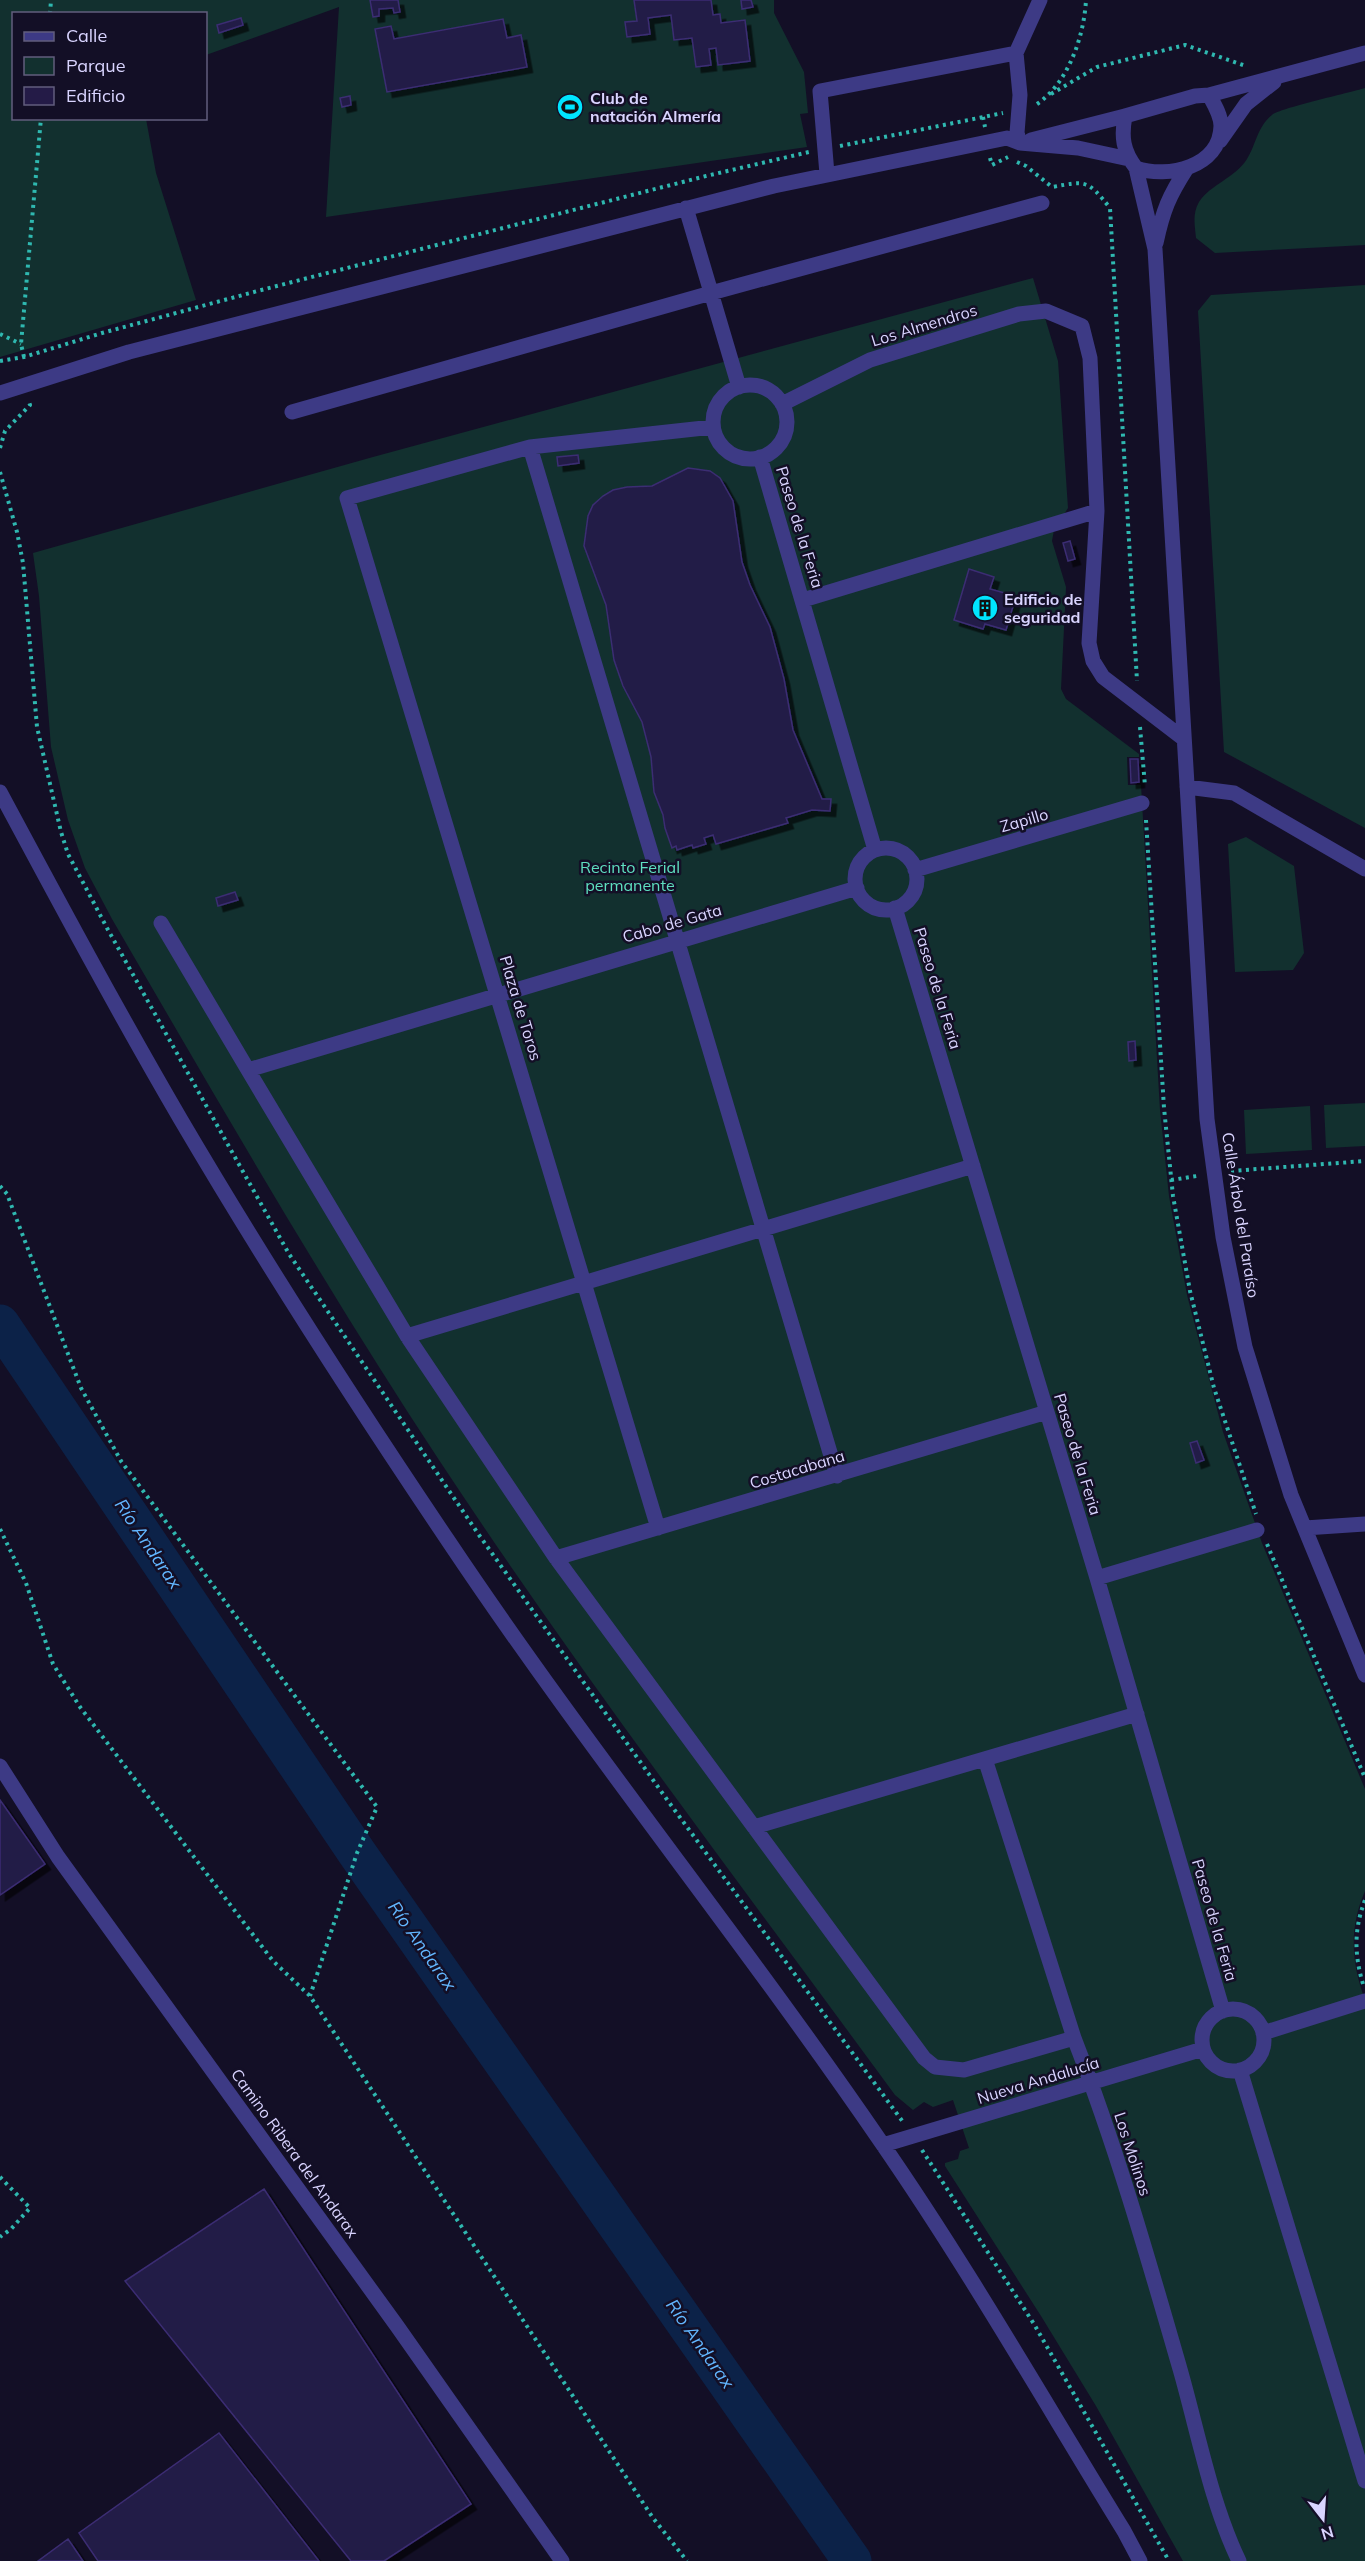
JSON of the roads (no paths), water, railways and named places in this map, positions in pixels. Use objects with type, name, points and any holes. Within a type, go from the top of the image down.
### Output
[{"type":"street","points":[[1020,143],[1017,133],[1020,110],[1016,53],[1040,0]]},
{"type":"street","points":[[827,174],[820,90],[1016,53]]},
{"type":"street","points":[[1020,143],[1365,53]]},
{"type":"street","points":[[0,393],[129,352],[686,208],[827,174],[999,139],[1007,138],[1020,143],[1077,148],[1159,174],[1187,168],[1199,163],[1216,146],[1246,104],[1266,87],[1287,74]]},
{"type":"street","points":[[1209,95],[1221,123],[1216,146]]},
{"type":"street","points":[[1125,116],[1122,139],[1133,164],[1155,249]]},
{"type":"street","points":[[1155,249],[1163,210],[1187,168]]},
{"type":"street","points":[[292,412],[711,293],[1041,203]]},
{"type":"street","points":[[686,208],[739,387]]},
{"type":"street","name":"Calle Árbol del Paraíso","points":[[1155,249],[1207,1119],[1223,1237],[1245,1347],[1291,1495],[1365,1675]]},
{"type":"street","name":"Los Almendros","points":[[782,404],[870,360],[1019,314],[1046,311],[1082,326],[1090,358],[1096,510]]},
{"type":"street","points":[[739,387],[762,388],[775,395],[782,404],[786,423],[783,438],[775,449],[760,457],[744,458],[732,454],[718,440],[713,427],[714,414],[720,400],[739,387]]},
{"type":"street","points":[[713,427],[530,447],[837,1476]]},
{"type":"street","name":"Plaza de Toros","points":[[530,447],[347,498],[658,1528]]},
{"type":"street","name":"Paseo de la Feria","points":[[760,457],[875,850]]},
{"type":"street","points":[[803,600],[1096,510],[1089,643],[1093,661],[1103,677],[1184,739]]},
{"type":"street","points":[[1187,787],[1234,793],[1365,869]]},
{"type":"street","points":[[0,792],[182,1122],[444,1536],[883,2145],[940,2231],[1124,2531],[1140,2561]]},
{"type":"street","name":"Zapillo","points":[[915,870],[1142,803]]},
{"type":"street","points":[[887,848],[901,852],[911,861],[915,870],[916,882],[912,894],[895,908],[873,907],[864,900],[856,888],[858,866],[866,855],[875,850],[887,848]]},
{"type":"street","name":"Cabo de Gata","points":[[248,1070],[856,888]]},
{"type":"street","name":"Paseo de la Feria","points":[[895,908],[1097,1578],[1223,2011]]},
{"type":"street","points":[[161,923],[407,1335],[556,1558],[930,2064],[945,2069],[964,2070],[1074,2038]]},
{"type":"street","points":[[407,1335],[973,1166]]},
{"type":"street","name":"Costacabana","points":[[556,1558],[1047,1412]]},
{"type":"street","points":[[1305,1528],[1365,1524]]},
{"type":"street","points":[[1097,1578],[1257,1530]]},
{"type":"street","points":[[754,1827],[1137,1714]]},
{"type":"street","name":"Los Molinos","points":[[986,1759],[1074,2038],[1091,2083],[1151,2268],[1222,2518],[1239,2561]]},
{"type":"street","name":"Camino Ribera del Andarax","points":[[0,1766],[58,1857],[397,2326],[562,2561]]},
{"type":"street","points":[[1263,2033],[1365,2001]]},
{"type":"street","points":[[1235,2009],[1247,2012],[1257,2020],[1263,2033],[1263,2049],[1257,2060],[1240,2070],[1231,2071],[1219,2068],[1210,2061],[1203,2049],[1202,2039],[1205,2027],[1212,2017],[1223,2011],[1235,2009]]},
{"type":"street","name":"Nueva Andalucía","points":[[883,2145],[1203,2049]]},
{"type":"street","points":[[1240,2070],[1365,2481]]},
{"type":"waterway","name":"Río Andarax","points":[[0,1324],[357,1853],[852,2561]]},
{"type":"place","name":"Club de natación Almería","points":[[570,107]]},
{"type":"place","name":"Edificio de seguridad","points":[[985,608]]},
{"type":"park label","name":"Recinto Ferial permanente","points":[[630,876]]}]
